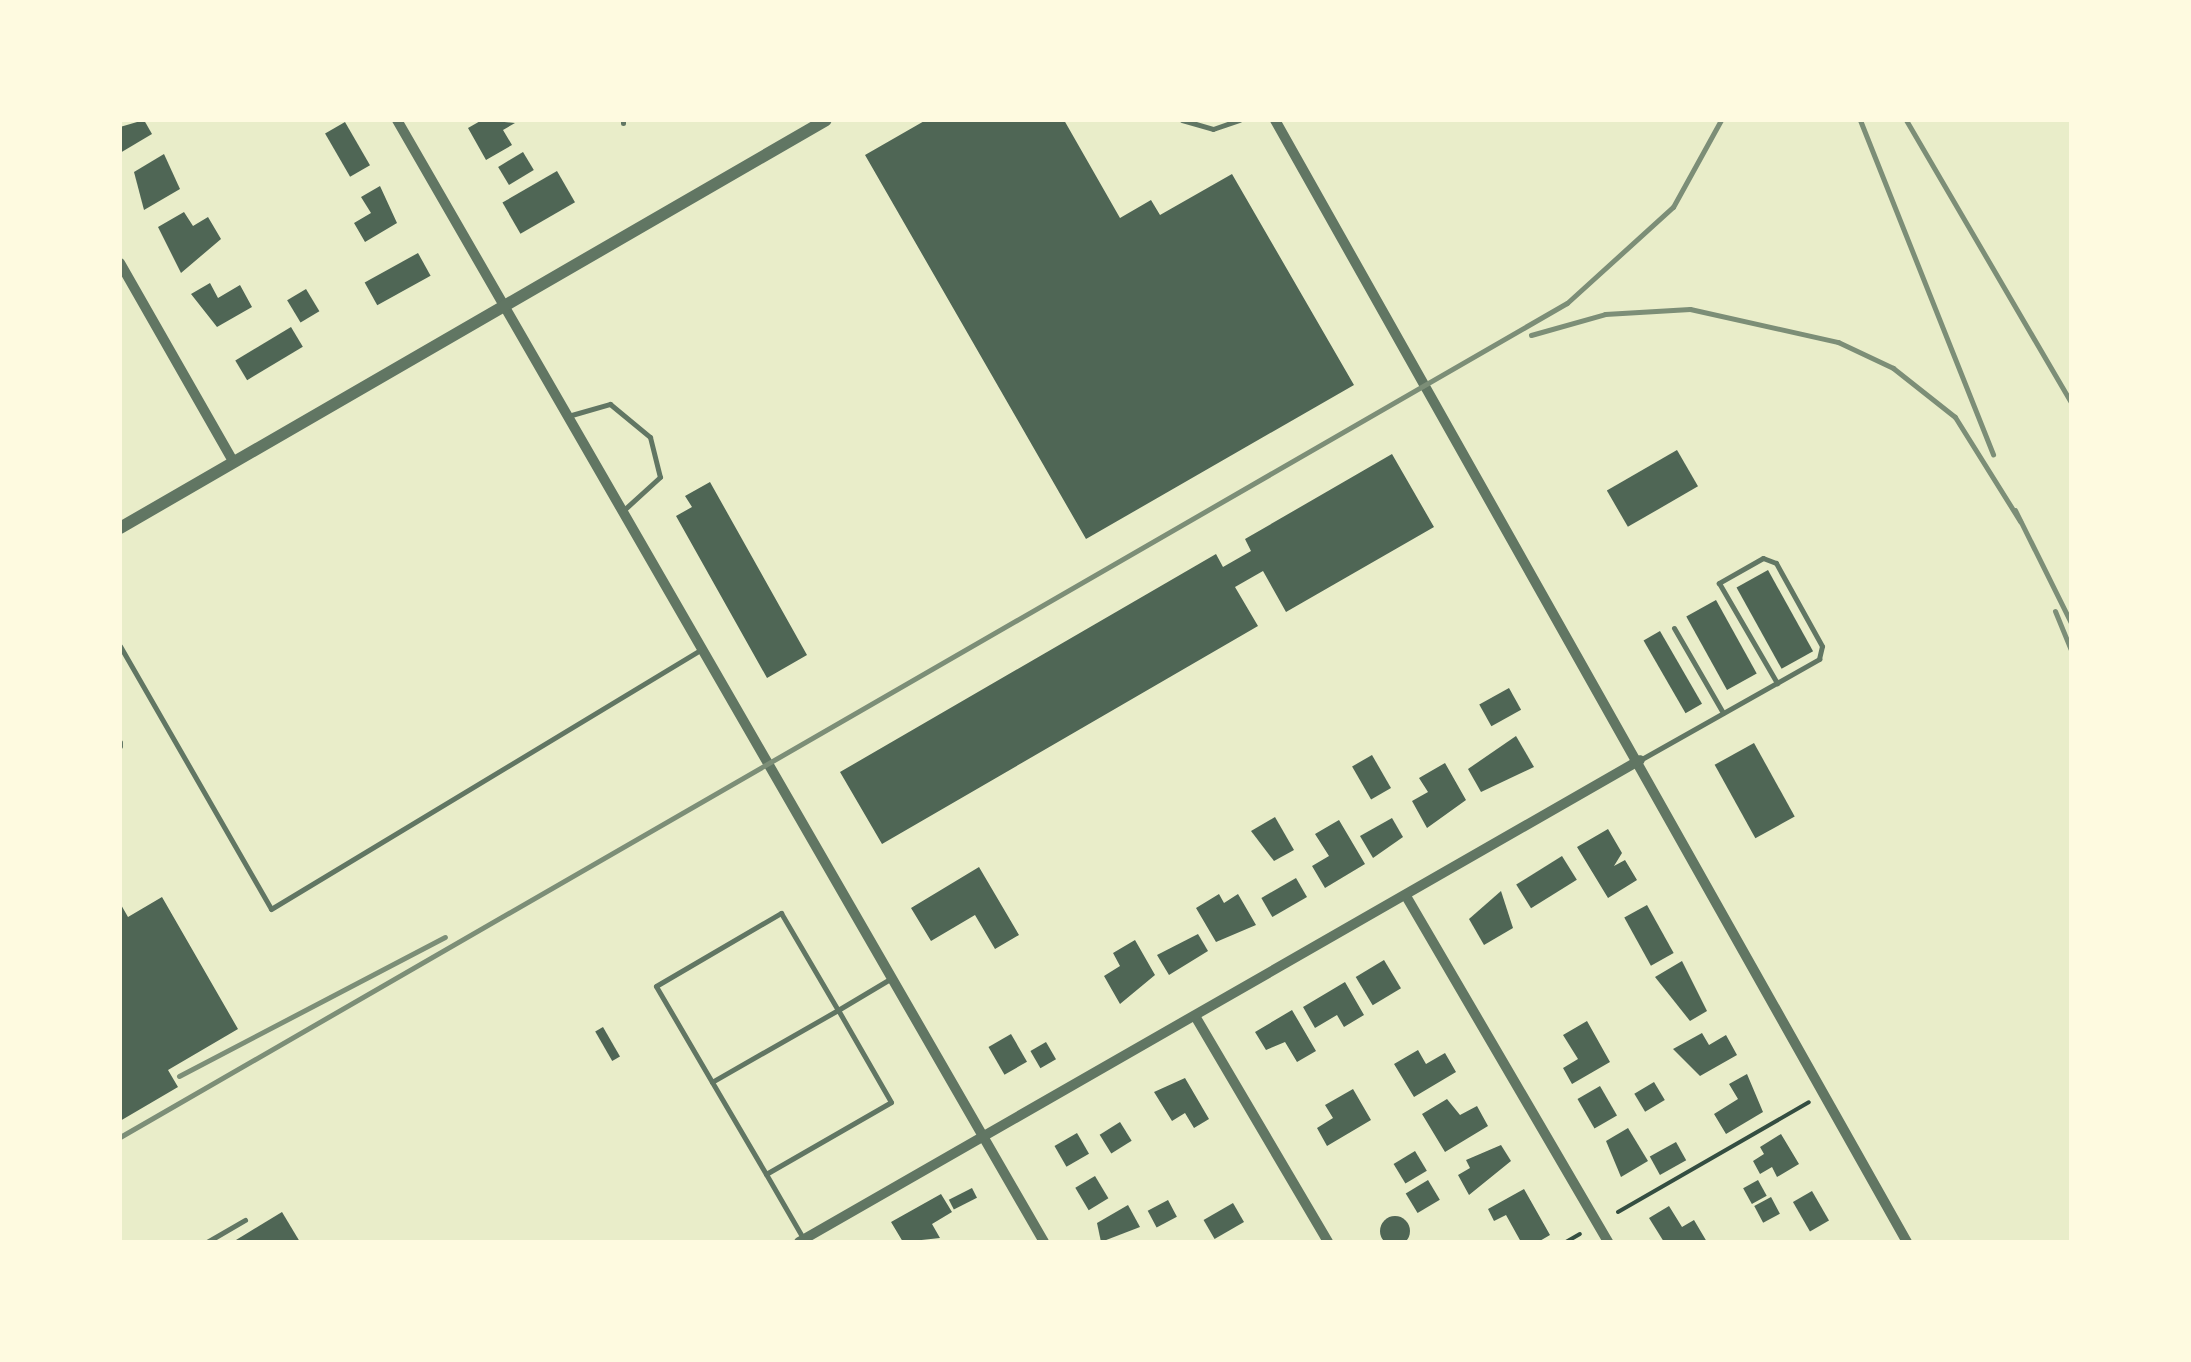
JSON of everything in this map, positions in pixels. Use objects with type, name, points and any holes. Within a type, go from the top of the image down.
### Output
[{"type":"street","points":[[397,120],[1044,1242]]},
{"type":"street","points":[[120,528],[504,306],[806,125],[826,120]]},
{"type":"street","points":[[1276,120],[1640,760],[1908,1242]]},
{"type":"street","points":[[120,263],[233,461]]},
{"type":"street","points":[[801,1241],[1640,760]]},
{"type":"street","points":[[1406,896],[1608,1242]]},
{"type":"street","points":[[1196,1016],[1328,1242]]},
{"type":"street","points":[[1890,1205],[1916,1242]]},
{"type":"lane","points":[[1182,120],[1213,129],[1239,120]]},
{"type":"lane","points":[[568,416],[610,404],[650,437],[660,477],[622,511]]},
{"type":"lane","points":[[1640,760],[1819,659],[1822,646],[1776,563],[1763,558],[1719,583],[1776,683]]},
{"type":"lane","points":[[1674,628],[1723,714]]},
{"type":"lane","points":[[120,646],[271,910],[702,649]]},
{"type":"lane","points":[[766,1174],[891,1102],[781,912],[656,986],[801,1241]]},
{"type":"lane","points":[[712,1082],[892,978]]},
{"type":"lane","points":[[207,1242],[245,1220]]},
{"type":"path","points":[[1618,1212],[1809,1102]]},
{"type":"path","points":[[1566,1242],[1580,1234]]},
{"type":"building","points":[[144,120],[152,134],[120,153],[120,127]]},
{"type":"building","points":[[482,120],[515,123],[503,130],[512,145],[486,160],[468,128]]},
{"type":"building","points":[[926,120],[1064,120],[1120,218],[1151,200],[1160,215],[1232,174],[1354,385],[1086,539],[865,155]]},
{"type":"building","points":[[345,122],[370,165],[350,177],[325,134]]},
{"type":"building","points":[[523,152],[534,170],[509,185],[498,167]]},
{"type":"building","points":[[164,154],[180,189],[144,210],[134,172]]},
{"type":"building","points":[[557,171],[575,202],[520,234],[502,203]]},
{"type":"building","points":[[380,186],[397,223],[365,242],[354,223],[371,213],[361,197]]},
{"type":"building","points":[[184,212],[193,226],[208,217],[221,239],[181,273],[158,227]]},
{"type":"building","points":[[418,253],[431,276],[377,305],[365,283]]},
{"type":"building","points":[[210,283],[218,298],[240,285],[252,307],[217,327],[191,294]]},
{"type":"building","points":[[306,289],[319,311],[301,323],[287,300]]},
{"type":"building","points":[[291,327],[303,347],[247,380],[235,360]]},
{"type":"building","points":[[1677,450],[1698,486],[1628,527],[1607,490]]},
{"type":"building","points":[[1392,454],[1434,527],[1286,612],[1263,571],[1235,587],[1258,626],[882,844],[840,772],[1216,554],[1223,567],[1251,551],[1245,539]]},
{"type":"building","points":[[710,482],[807,655],[767,678],[676,516],[692,507],[685,496]]},
{"type":"building","points":[[1768,570],[1813,651],[1782,669],[1737,587]]},
{"type":"building","points":[[1716,600],[1757,673],[1727,690],[1686,616]]},
{"type":"building","points":[[1660,631],[1702,704],[1686,713],[1644,640]]},
{"type":"building","points":[[1509,688],[1521,710],[1491,726],[1479,704]]},
{"type":"building","points":[[1516,736],[1534,767],[1481,792],[1468,769]]},
{"type":"building","points":[[1754,743],[1795,816],[1755,838],[1715,765]]},
{"type":"building","points":[[1372,755],[1391,788],[1371,799],[1352,766]]},
{"type":"building","points":[[1445,763],[1466,800],[1427,828],[1412,801],[1428,792],[1419,778]]},
{"type":"building","points":[[1275,817],[1294,850],[1274,861],[1251,831]]},
{"type":"building","points":[[1392,818],[1403,837],[1373,858],[1360,836]]},
{"type":"building","points":[[1339,820],[1365,864],[1325,888],[1312,866],[1329,856],[1315,834]]},
{"type":"building","points":[[1608,829],[1622,853],[1614,866],[1625,860],[1637,880],[1608,898],[1577,847]]},
{"type":"building","points":[[1562,856],[1577,880],[1531,908],[1516,885]]},
{"type":"building","points":[[979,867],[1019,935],[995,949],[975,915],[931,941],[911,908]]},
{"type":"building","points":[[1296,878],[1307,897],[1272,917],[1261,898]]},
{"type":"building","points":[[1501,891],[1513,928],[1484,945],[1469,919]]},
{"type":"building","points":[[1219,894],[1224,903],[1238,894],[1256,925],[1216,942],[1196,908]]},
{"type":"building","points":[[162,897],[238,1029],[168,1070],[178,1087],[120,1121],[120,903],[128,917]]},
{"type":"building","points":[[1647,905],[1674,953],[1651,966],[1624,918]]},
{"type":"building","points":[[1198,934],[1208,951],[1169,975],[1157,955]]},
{"type":"building","points":[[1135,940],[1155,975],[1120,1004],[1104,976],[1120,966],[1113,953]]},
{"type":"building","points":[[1384,960],[1401,988],[1373,1005],[1356,977]]},
{"type":"building","points":[[1682,961],[1707,1011],[1690,1021],[1655,977]]},
{"type":"building","points":[[1345,982],[1364,1015],[1344,1027],[1337,1015],[1315,1028],[1303,1007]]},
{"type":"building","points":[[1292,1010],[1316,1051],[1297,1062],[1285,1042],[1266,1050],[1255,1032]]},
{"type":"building","points":[[1587,1021],[1610,1062],[1572,1084],[1563,1068],[1578,1059],[1563,1035]]},
{"type":"building","points":[[603,1027],[620,1056],[612,1061],[595,1032]]},
{"type":"building","points":[[1702,1033],[1709,1045],[1726,1035],[1737,1055],[1700,1076],[1673,1049]]},
{"type":"building","points":[[1011,1034],[1027,1062],[1004,1075],[988,1047]]},
{"type":"building","points":[[1046,1042],[1056,1059],[1040,1068],[1030,1051]]},
{"type":"building","points":[[1418,1050],[1426,1064],[1445,1053],[1456,1072],[1414,1097],[1394,1064]]},
{"type":"building","points":[[1747,1074],[1763,1112],[1726,1134],[1714,1114],[1738,1099],[1729,1084]]},
{"type":"building","points":[[1185,1078],[1209,1119],[1194,1128],[1185,1113],[1172,1121],[1154,1092]]},
{"type":"building","points":[[1654,1082],[1665,1100],[1645,1112],[1634,1094]]},
{"type":"building","points":[[1600,1086],[1617,1115],[1594,1128],[1577,1099]]},
{"type":"building","points":[[1353,1089],[1371,1120],[1327,1146],[1317,1128],[1333,1118],[1325,1105]]},
{"type":"building","points":[[1447,1099],[1460,1115],[1477,1106],[1488,1126],[1445,1152],[1422,1114]]},
{"type":"building","points":[[1120,1122],[1132,1141],[1111,1153],[1100,1135]]},
{"type":"building","points":[[1628,1128],[1648,1161],[1621,1177],[1606,1141]]},
{"type":"building","points":[[1077,1133],[1089,1154],[1066,1167],[1054,1146]]},
{"type":"building","points":[[1781,1134],[1799,1164],[1777,1177],[1772,1167],[1760,1174],[1753,1161],[1764,1154],[1760,1147]]},
{"type":"building","points":[[1676,1142],[1686,1160],[1660,1175],[1650,1157]]},
{"type":"building","points":[[1501,1145],[1511,1161],[1469,1195],[1458,1175],[1470,1168],[1466,1160]]},
{"type":"building","points":[[1415,1151],[1427,1171],[1405,1184],[1394,1164]]},
{"type":"building","points":[[1095,1176],[1108,1198],[1089,1210],[1075,1188]]},
{"type":"building","points":[[1428,1180],[1440,1200],[1418,1213],[1406,1193]]},
{"type":"building","points":[[1758,1180],[1767,1196],[1752,1204],[1743,1188]]},
{"type":"building","points":[[972,1188],[977,1198],[954,1210],[949,1200]]},
{"type":"building","points":[[1524,1189],[1550,1235],[1538,1242],[1521,1242],[1506,1215],[1494,1221],[1488,1209]]},
{"type":"building","points":[[1812,1191],[1829,1220],[1810,1231],[1793,1202]]},
{"type":"building","points":[[941,1194],[952,1212],[932,1224],[940,1238],[903,1242],[891,1222]]},
{"type":"building","points":[[1771,1197],[1780,1214],[1763,1223],[1754,1206]]},
{"type":"building","points":[[1168,1200],[1177,1217],[1157,1228],[1148,1211]]},
{"type":"building","points":[[1233,1203],[1244,1222],[1215,1239],[1204,1220]]},
{"type":"building","points":[[1128,1205],[1140,1227],[1101,1242],[1097,1223]]},
{"type":"building","points":[[1669,1206],[1682,1227],[1694,1220],[1707,1242],[1664,1242],[1649,1218]]},
{"type":"building","points":[[282,1212],[300,1242],[236,1240]]},
{"type":"building","points":[[1395,1216],[1406,1220],[1410,1231],[1406,1242],[1395,1246],[1384,1242],[1380,1231],[1384,1220]]},
{"type":"railway","points":[[120,1137],[1567,303],[1673,207],[1721,120]]},
{"type":"railway","points":[[1860,120],[1993,455]]},
{"type":"railway","points":[[1906,120],[2071,402]]},
{"type":"railway","points":[[1531,335],[1605,314],[1690,309],[1838,342],[1893,368],[1955,417],[2020,521]]},
{"type":"railway","points":[[2015,510],[2071,623]]},
{"type":"railway","points":[[2055,611],[2071,650]]},
{"type":"railway","points":[[179,1076],[445,937]]}]
